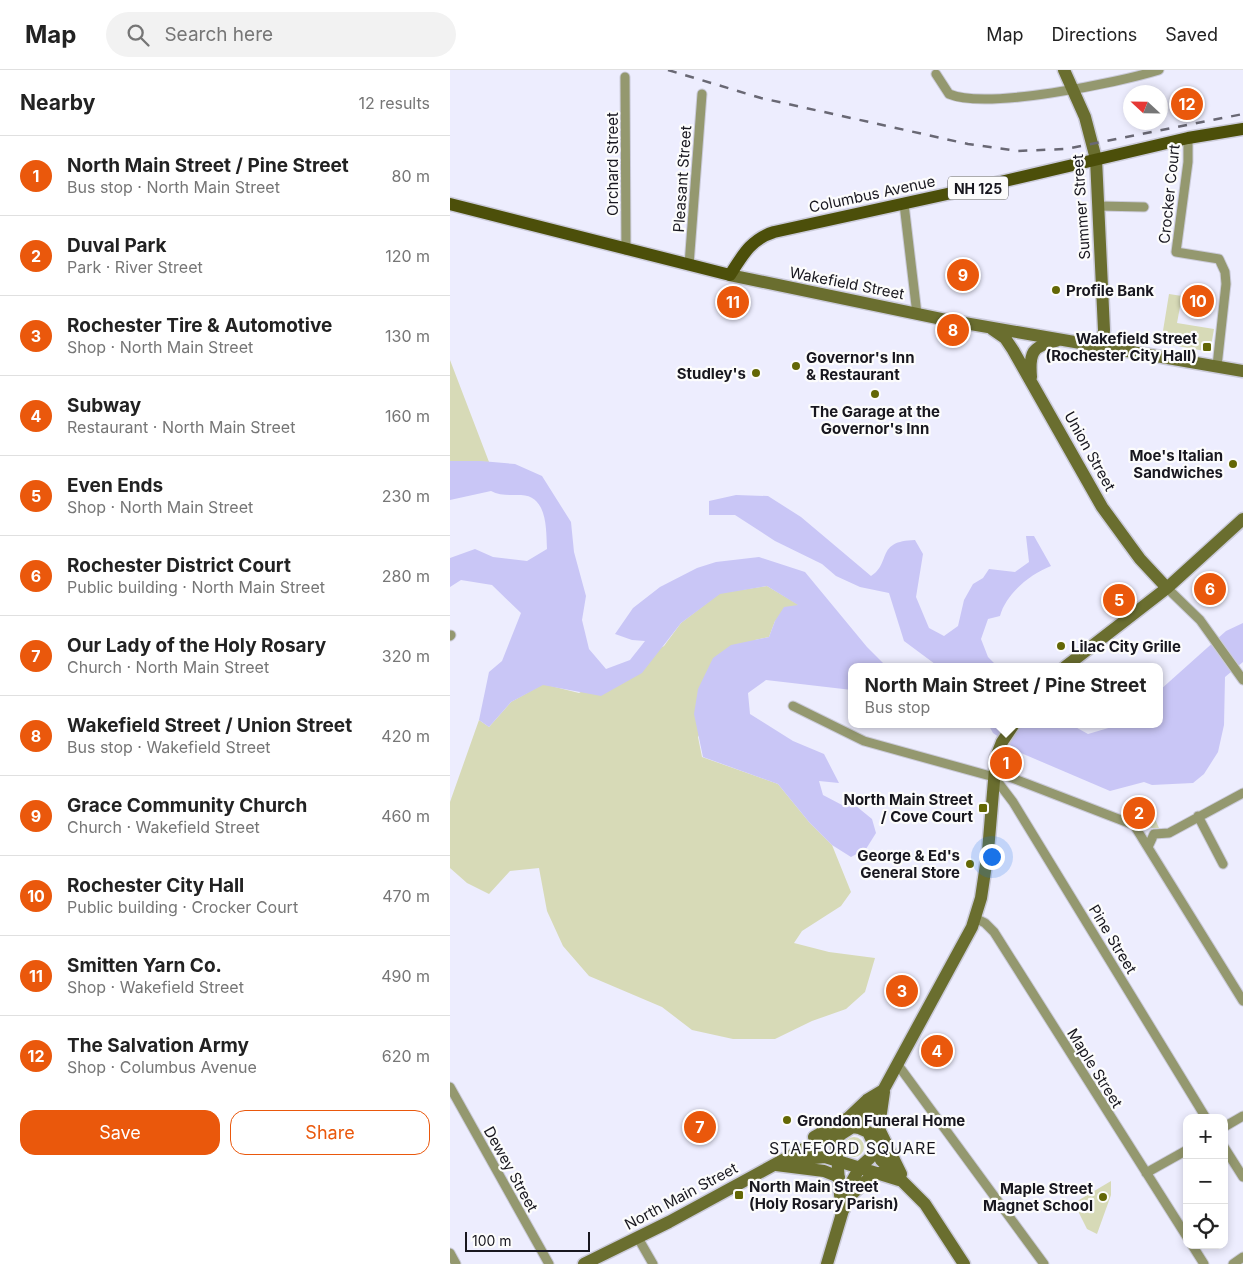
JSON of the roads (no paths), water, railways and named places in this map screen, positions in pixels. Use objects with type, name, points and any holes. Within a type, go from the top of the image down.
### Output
[{"type":"main road","name":"Summer Street","points":[[1064,70],[1075,89],[1096,159],[1100,206],[1104,330],[1102,348]]},
{"type":"main road","name":"Columbus Avenue","points":[[730,275],[747,248],[764,235],[1188,138],[1243,129]]},
{"type":"main road","name":"Wakefield Street","points":[[450,204],[730,275],[917,314],[1102,348],[1243,371]]},
{"type":"main road","name":"Union Street","points":[[989,327],[1005,338],[1031,380],[1108,517],[1140,559],[1168,588]]},
{"type":"main road","points":[[1031,380],[1030,360],[1035,350],[1044,343],[1059,340]]},
{"type":"main road","points":[[1070,663],[1168,588],[1243,519]]},
{"type":"main road","name":"North Main Street","points":[[852,1128],[873,1108],[884,1090],[959,952],[975,918],[988,851],[994,774],[1002,742],[1011,728]]},
{"type":"main road","name":"North Main Street","points":[[876,1148],[884,1090]]},
{"type":"main road","name":"North Main Street","points":[[792,1156],[801,1145],[848,1118],[867,1100],[884,1090]]},
{"type":"main road","points":[[846,1203],[839,1177],[835,1148],[840,1135],[852,1128],[859,1128],[868,1132],[881,1160],[925,1204],[964,1264]]},
{"type":"main road","points":[[879,1129],[904,1181]]},
{"type":"main road","name":"North Main Street","points":[[584,1264],[638,1238],[776,1165],[802,1149],[840,1135]]},
{"type":"main road","points":[[827,1264],[851,1183],[860,1167],[870,1158],[876,1148]]},
{"type":"main road","points":[[792,1156],[803,1159],[825,1157],[904,1181]]},
{"type":"main road","points":[[776,1165],[824,1171],[839,1177]]},
{"type":"main road","points":[[846,1203],[867,1180],[879,1173]]},
{"type":"street","points":[[936,74],[949,94],[969,99],[1075,89],[1159,70]]},
{"type":"street","name":"Orchard Street","points":[[625,77],[626,250]]},
{"type":"street","name":"Pleasant Street","points":[[689,265],[702,94]]},
{"type":"street","name":"Crocker Court","points":[[1188,138],[1188,162],[1176,252],[1219,259],[1225,272],[1226,284],[1216,366]]},
{"type":"street","points":[[904,204],[917,314]]},
{"type":"street","points":[[1100,206],[1144,207]]},
{"type":"street","points":[[1168,588],[1200,620],[1242,678]]},
{"type":"street","points":[[793,706],[864,741],[994,774],[1154,834],[1164,835],[1243,793]]},
{"type":"street","name":"Pine Street","points":[[994,774],[1204,1114]]},
{"type":"street","points":[[1198,816],[1223,864]]},
{"type":"street","points":[[1134,825],[1243,1001]]},
{"type":"street","points":[[1148,848],[1154,834]]},
{"type":"street","name":"Maple Street","points":[[975,918],[985,923],[994,932],[1183,1231]]},
{"type":"street","points":[[898,1065],[1044,1264]]},
{"type":"street","name":"Dewey Street","points":[[450,1087],[548,1264]]},
{"type":"street","points":[[1228,1125],[1243,1116]]},
{"type":"street","points":[[1146,1173],[1183,1152]]},
{"type":"street","points":[[1228,1153],[1243,1177]]},
{"type":"street","points":[[638,1238],[653,1264]]},
{"type":"street","points":[[1195,1249],[1204,1264]]},
{"type":"street","points":[[450,1253],[456,1264]]},
{"type":"street","points":[[1233,1264],[1243,1257]]},
{"type":"water","points":[[450,461],[515,464],[542,476],[571,522],[574,552],[586,596],[582,620],[589,649],[606,669],[630,660],[645,641],[632,640],[615,634],[633,608],[660,587],[697,568],[716,562],[759,557],[805,572],[867,647],[883,663],[848,663],[848,690],[766,680],[748,693],[750,714],[793,741],[824,754],[839,783],[819,781],[823,795],[842,805],[856,806],[872,819],[876,833],[866,849],[851,857],[832,845],[809,822],[778,784],[703,757],[694,714],[698,689],[713,658],[731,645],[769,637],[775,621],[784,607],[798,605],[767,586],[720,594],[681,623],[642,673],[601,696],[543,685],[511,702],[489,727],[479,720],[489,672],[502,661],[521,613],[492,585],[461,580],[450,587],[450,558],[475,549],[493,557],[527,561],[547,549],[544,515],[536,501],[521,495],[494,493],[491,491],[450,500]]},
{"type":"water","points":[[736,495],[768,496],[801,517],[871,576],[881,565],[889,548],[902,541],[915,540],[923,554],[916,597],[929,628],[944,636],[958,626],[964,600],[973,584],[983,578],[989,569],[1015,572],[1029,562],[1026,536],[1034,536],[1051,566],[1035,574],[1020,586],[1008,600],[1000,616],[988,619],[981,639],[988,657],[994,663],[934,663],[904,641],[889,593],[860,587],[836,576],[822,564],[775,541],[735,515],[709,515],[709,501]]},
{"type":"water","points":[[1243,623],[1243,662],[1225,677],[1224,725],[1218,752],[1204,774],[1193,783],[1152,785],[1144,782],[1110,791],[1021,753],[993,733],[990,728],[1077,728],[1088,734],[1108,728],[1163,728],[1163,687],[1226,631]]},
{"type":"railway","points":[[668,70],[761,98],[968,144],[1018,151],[1066,149],[1243,114]]},
{"type":"place","name":"The Salvation Army","points":[[1187,104]]},
{"type":"place","name":"Grace Community Church","points":[[963,275]]},
{"type":"place","name":"Profile Bank","points":[[1056,290]]},
{"type":"place","name":"Rochester City Hall","points":[[1198,301]]},
{"type":"place","name":"Smitten Yarn Co.","points":[[733,302]]},
{"type":"place","name":"Wakefield Street / Union Street","points":[[953,330]]},
{"type":"place","name":"Wakefield Street (Rochester City Hall)","points":[[1207,347]]},
{"type":"place","name":"Governor's Inn & Restaurant","points":[[796,366]]},
{"type":"place","name":"Studley's","points":[[756,373]]},
{"type":"place","name":"The Garage at the Governor's Inn","points":[[875,394]]},
{"type":"place","name":"Moe's Italian Sandwiches","points":[[1233,464]]},
{"type":"place","name":"Rochester District Court","points":[[1210,589]]},
{"type":"place","name":"Even Ends","points":[[1119,600]]},
{"type":"place","name":"Lilac City Grille","points":[[1061,646]]},
{"type":"place","name":"North Main Street / Pine Street","points":[[1006,763]]},
{"type":"place","name":"North Main Street / Cove Court","points":[[983,808]]},
{"type":"place","name":"Duval Park","points":[[1139,813]]},
{"type":"place","name":"George & Ed's General Store","points":[[970,864]]},
{"type":"place","name":"Rochester Tire & Automotive","points":[[902,991]]},
{"type":"place","name":"Subway","points":[[937,1051]]},
{"type":"place","name":"Grondon Funeral Home","points":[[787,1120]]},
{"type":"place","name":"Our Lady of the Holy Rosary","points":[[700,1127]]},
{"type":"place","name":"North Main Street (Holy Rosary Parish)","points":[[739,1195]]},
{"type":"place","name":"Maple Street Magnet School","points":[[1103,1197]]},
{"type":"district","name":"STAFFORD SQUARE","points":[[853,1148]]}]
